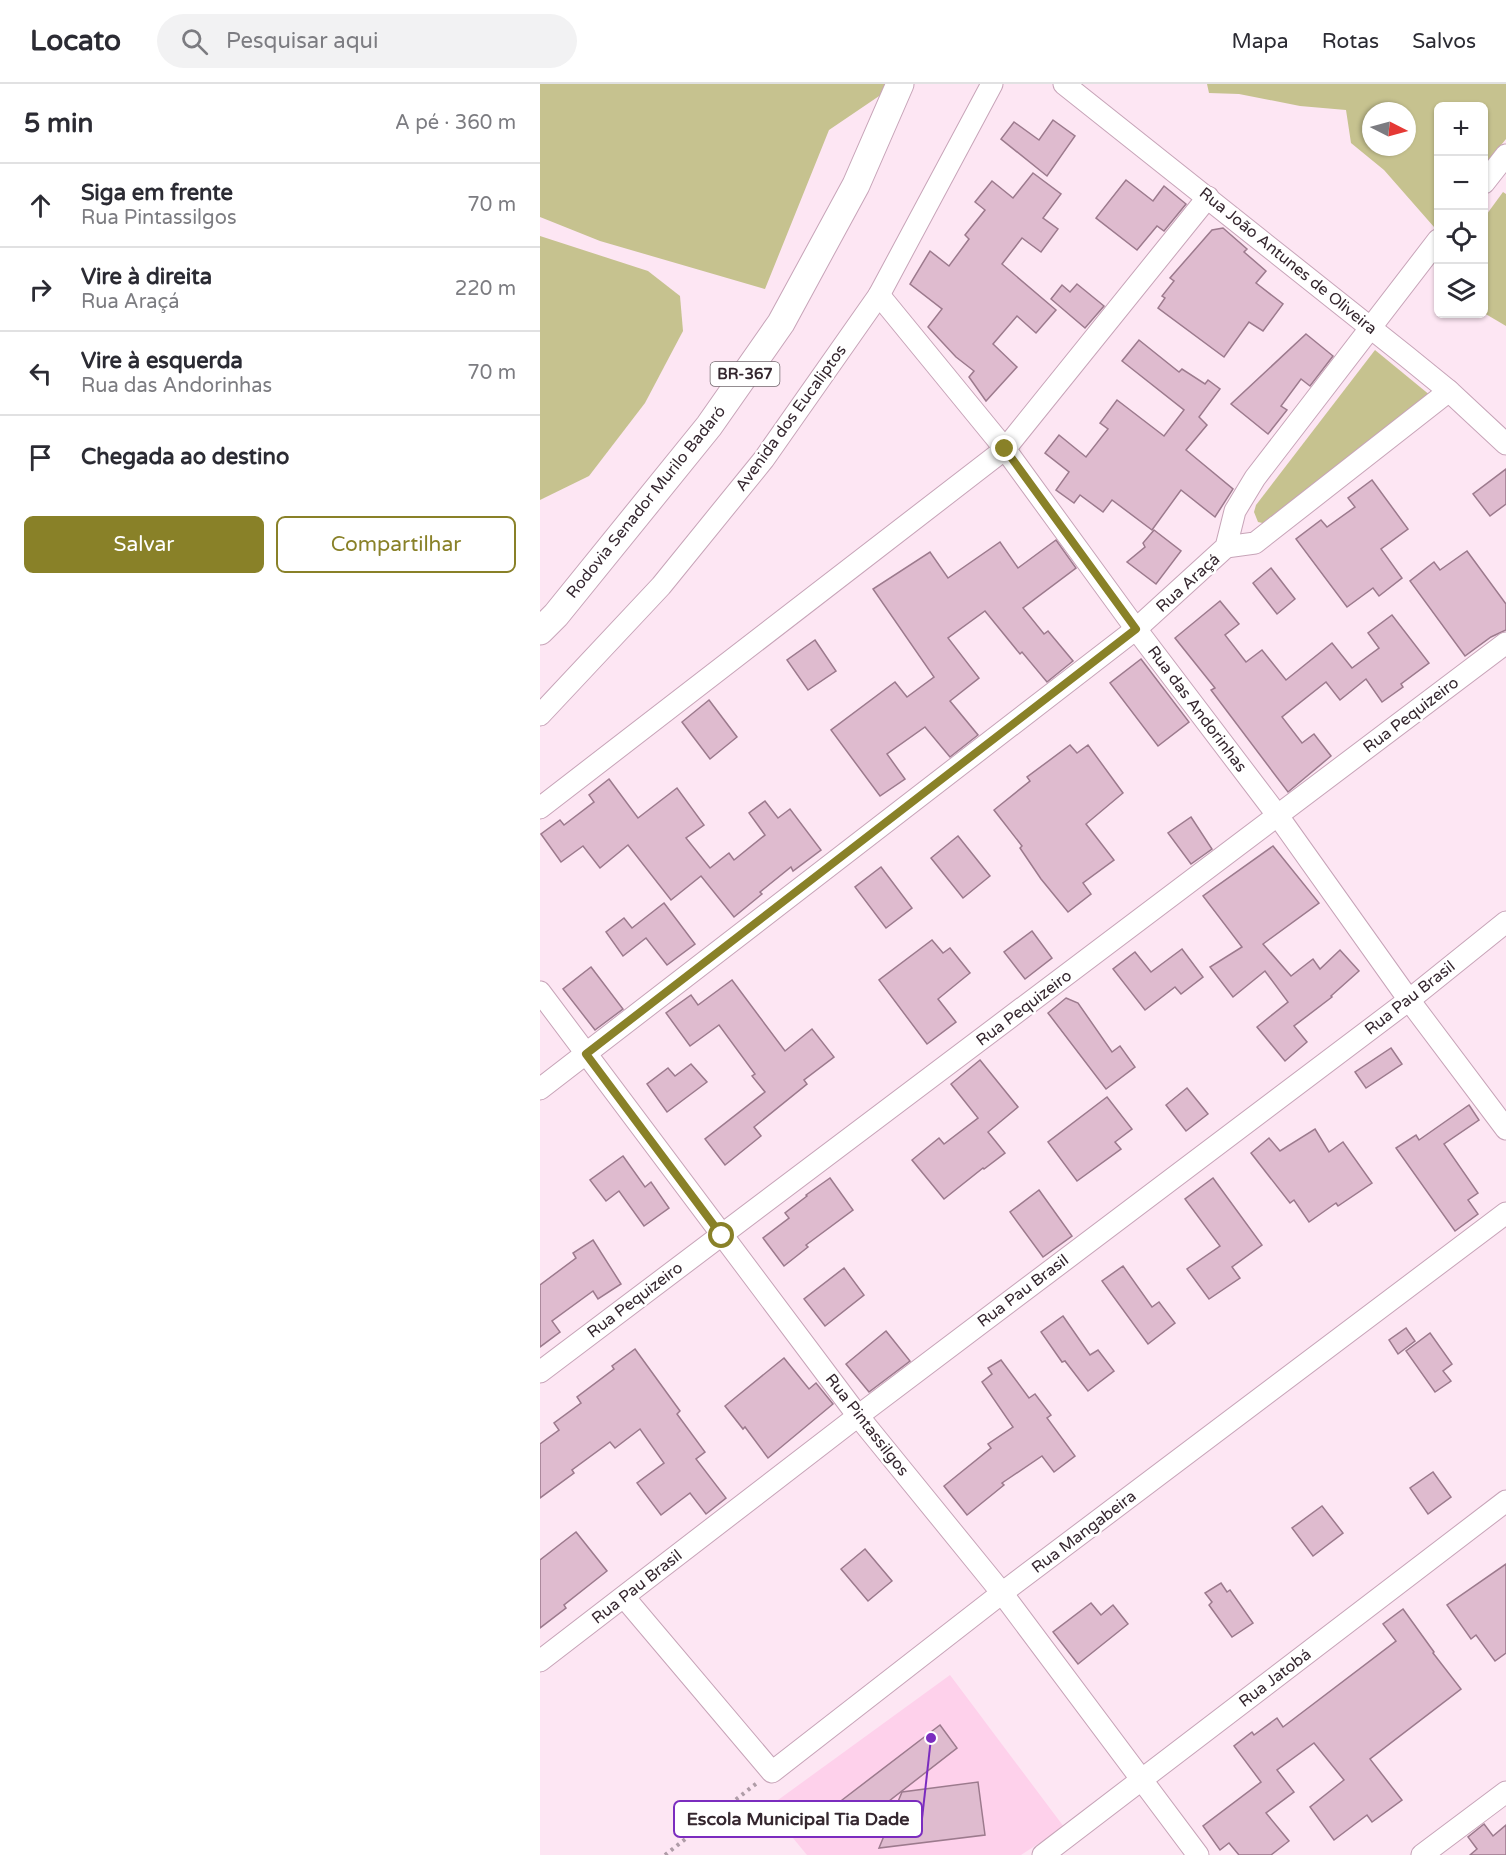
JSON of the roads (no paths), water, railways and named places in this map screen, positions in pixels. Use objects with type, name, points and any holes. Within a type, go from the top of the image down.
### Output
[{"type":"main road","name":"Rodovia Senador Murilo Badaró","points":[[540,632],[709,426],[781,323],[856,185],[900,84]]},
{"type":"street","name":"Avenida dos Eucaliptos","points":[[540,715],[661,586],[764,459],[879,295],[992,84]]},
{"type":"street","name":"Rua João Antunes de Oliveira","points":[[1064,84],[1370,327],[1449,392],[1506,444]]},
{"type":"street","points":[[1488,178],[1506,155]]},
{"type":"street","points":[[540,808],[1005,449],[1208,198]]},
{"type":"street","name":"Rua Araçá","points":[[540,1089],[1136,629],[1226,547],[1235,511],[1255,478],[1434,245]]},
{"type":"street","name":"Rua das Andorinhas","points":[[879,295],[1005,449],[1136,629],[1278,816],[1409,1000],[1506,1129]]},
{"type":"street","points":[[1226,547],[1255,543],[1449,392]]},
{"type":"street","name":"Rua Pequizeiro","points":[[540,1371],[1506,643]]},
{"type":"street","name":"Rua Pau Brasil","points":[[540,1661],[858,1416],[1409,1000],[1506,922]]},
{"type":"street","name":"Rua Pintassilgos","points":[[540,992],[858,1416],[1002,1593],[1198,1855]]},
{"type":"street","name":"Rua Mangabeira","points":[[624,1597],[772,1772],[1002,1593],[1506,1213]]},
{"type":"street","name":"Rua Jatobá","points":[[1043,1855],[1506,1501]]},
{"type":"street","points":[[1422,1855],[1506,1792]]},
{"type":"place","name":"Escola Municipal Tia Dade","points":[[931,1738]]}]
